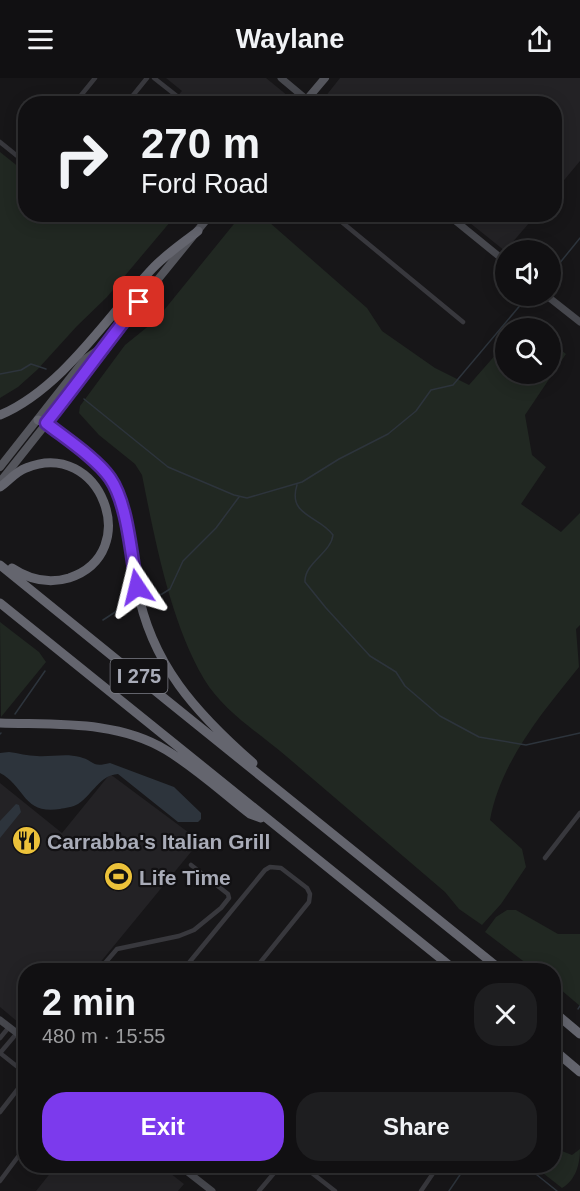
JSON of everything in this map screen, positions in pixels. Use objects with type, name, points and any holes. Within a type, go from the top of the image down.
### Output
[{"type":"highway","points":[[0,415],[24,402],[56,377],[154,267],[198,231]]},
{"type":"highway","points":[[42,421],[102,469],[116,487],[124,514],[145,620],[170,673],[195,708],[266,774],[275,790]]},
{"type":"highway","points":[[0,487],[15,474],[28,467],[48,464],[65,465],[87,477],[98,489],[106,504],[109,521],[107,537],[97,558],[85,570],[66,579],[49,581],[32,579],[0,559]]},
{"type":"highway","name":"I 275","points":[[0,565],[188,716],[275,790],[492,963]]},
{"type":"highway","name":"I 275","points":[[0,603],[446,963]]},
{"type":"highway","points":[[0,723],[95,727],[138,738],[165,749],[250,814],[269,821]]},
{"type":"highway","points":[[561,1018],[580,1034]]},
{"type":"highway","points":[[561,1056],[580,1072]]},
{"type":"main road","points":[[312,96],[325,78]]},
{"type":"main road","points":[[0,467],[88,371],[103,347],[205,222]]},
{"type":"main road","points":[[0,482],[42,421]]},
{"type":"street","points":[[80,96],[95,78]]},
{"type":"street","points":[[132,96],[147,78]]},
{"type":"street","points":[[154,78],[177,96]]},
{"type":"street","points":[[281,78],[300,96]]},
{"type":"street","points":[[0,142],[18,157]]},
{"type":"street","points":[[342,222],[463,322]]},
{"type":"street","points":[[457,222],[495,252]]},
{"type":"street","points":[[560,306],[580,322]]},
{"type":"street","points":[[545,858],[580,813]]},
{"type":"street","points":[[105,963],[117,949],[186,934],[212,917],[228,901],[228,894],[191,865]]},
{"type":"street","points":[[189,963],[265,870],[270,867],[282,868],[307,888],[310,898],[307,906],[260,963]]},
{"type":"street","points":[[0,1020],[17,1033],[0,1053],[18,1066]]},
{"type":"street","points":[[0,1038],[9,1027]]},
{"type":"street","points":[[0,1112],[18,1089]]},
{"type":"street","points":[[0,1181],[18,1157]]},
{"type":"street","points":[[189,1173],[212,1191]]},
{"type":"street","points":[[259,1191],[274,1173]]},
{"type":"street","points":[[312,1173],[335,1191]]},
{"type":"street","points":[[421,1191],[433,1173]]},
{"type":"shaded area","points":[[166,78],[266,78],[288,96],[177,96],[182,91]]},
{"type":"shaded area","points":[[340,78],[580,78],[580,161],[562,183],[562,96],[326,96]]},
{"type":"shaded area","points":[[0,152],[18,166],[18,222],[170,222],[107,297],[37,370],[18,387],[0,398]]},
{"type":"shaded area","points":[[236,222],[269,222],[367,308],[382,331],[435,368],[469,385],[495,355],[495,384],[546,384],[525,415],[532,455],[546,467],[521,504],[561,532],[580,513],[580,625],[576,629],[579,667],[537,720],[513,758],[495,798],[490,820],[522,849],[526,867],[501,904],[482,925],[459,909],[445,892],[242,721],[221,702],[204,679],[182,632],[165,580],[142,475],[135,464],[99,435],[79,413],[80,406],[125,345],[156,320]]},
{"type":"shaded area","points":[[469,222],[530,222],[514,240],[495,240],[495,243]]},
{"type":"shaded area","points":[[561,350],[566,354],[561,361]]},
{"type":"shaded area","points":[[0,622],[39,652],[46,662],[1,717]]},
{"type":"shaded area","points":[[0,753],[34,756],[75,756],[96,764],[110,763],[174,787],[201,813],[201,819],[198,822],[178,822],[118,774],[106,778],[76,805],[48,810],[39,808],[31,804],[15,785],[0,773]]},
{"type":"shaded area","points":[[110,774],[200,841],[100,963],[18,963],[18,1022],[0,1007],[0,783],[62,833]]},
{"type":"shaded area","points":[[16,804],[19,805],[21,812],[0,838],[0,821]]},
{"type":"shaded area","points":[[507,910],[516,910],[558,934],[580,934],[580,1006],[561,990],[561,963],[526,963],[485,932],[496,917]]},
{"type":"shaded area","points":[[580,1149],[576,1171],[571,1181],[562,1188],[543,1173],[561,1173],[561,1151],[572,1155]]},
{"type":"shaded area","points":[[50,1173],[170,1173],[184,1184],[178,1191],[36,1191]]},
{"type":"waterway","points":[[561,261],[580,238]]},
{"type":"waterway","points":[[84,399],[168,467],[234,495],[247,498],[302,482],[339,459],[388,434],[416,411],[431,390],[453,385],[520,306]]},
{"type":"waterway","points":[[0,374],[21,370],[31,364],[46,369]]},
{"type":"waterway","points":[[297,485],[295,495],[301,509],[333,535],[328,547],[309,569],[305,582],[370,656],[396,672],[405,686],[440,716],[479,737],[526,745],[580,733]]},
{"type":"waterway","points":[[149,599],[170,589],[183,561],[216,528],[239,497]]},
{"type":"waterway","points":[[103,620],[129,603]]},
{"type":"waterway","points":[[15,714],[45,671]]},
{"type":"waterway","points":[[449,1191],[461,1173]]},
{"type":"waterway","points":[[535,1173],[557,1191]]},
{"type":"place","name":"Carrabba's Italian Grill","points":[[26,841]]},
{"type":"place","name":"Life Time","points":[[118,877]]},
{"type":"route","points":[[137,587],[124,514],[116,487],[102,469],[46,423],[139,302]]}]
